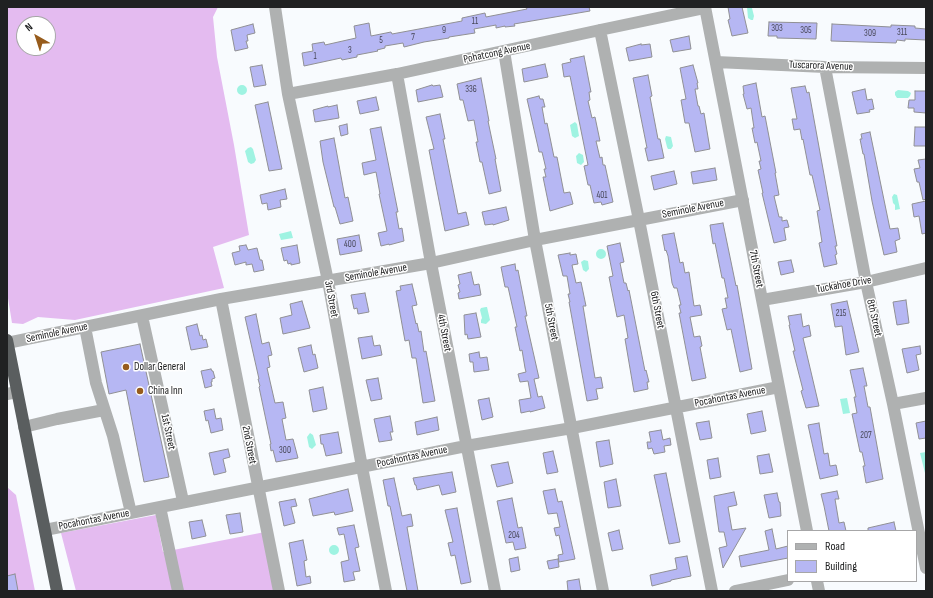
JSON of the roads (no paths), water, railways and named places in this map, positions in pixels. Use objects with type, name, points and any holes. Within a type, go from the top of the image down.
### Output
[{"type":"highway","points":[[7,342],[12,393],[24,426],[57,591]]},
{"type":"street","name":"3rd Street","points":[[275,7],[276,24],[288,94],[328,282],[386,591]]},
{"type":"street","name":"Pohatcong Avenue","points":[[288,94],[397,74],[705,8]]},
{"type":"street","name":"7th Street","points":[[705,8],[807,530]]},
{"type":"street","name":"6th Street","points":[[600,30],[712,591]]},
{"type":"street","name":"5th Street","points":[[504,51],[535,240],[603,591]]},
{"type":"street","name":"Tuscarora Avenue","points":[[716,62],[825,67],[926,68]]},
{"type":"street","name":"8th Street","points":[[825,67],[866,282],[893,404],[922,555],[926,568]]},
{"type":"street","name":"4th Street","points":[[397,74],[431,263],[495,591]]},
{"type":"street","name":"Seminole Avenue","points":[[7,342],[221,299],[328,282],[431,263],[535,240],[743,200]]},
{"type":"street","name":"Tuckahoe Drive","points":[[762,300],[866,282],[926,268]]},
{"type":"street","name":"2nd Street","points":[[221,299],[257,487],[279,591]]},
{"type":"street","name":"1st Street","points":[[142,316],[183,501]]},
{"type":"street","points":[[85,327],[96,383],[113,436],[131,513]]},
{"type":"street","name":"Pocahontas Avenue","points":[[45,530],[183,501],[466,446],[572,428],[779,388]]},
{"type":"street","points":[[893,404],[926,398]]},
{"type":"street","points":[[24,426],[104,410]]},
{"type":"street","points":[[160,507],[178,591]]},
{"type":"street","points":[[735,591],[787,580]]},
{"type":"place","name":"Dollar General","points":[[126,367]]},
{"type":"place","name":"China Inn","points":[[140,391]]}]
